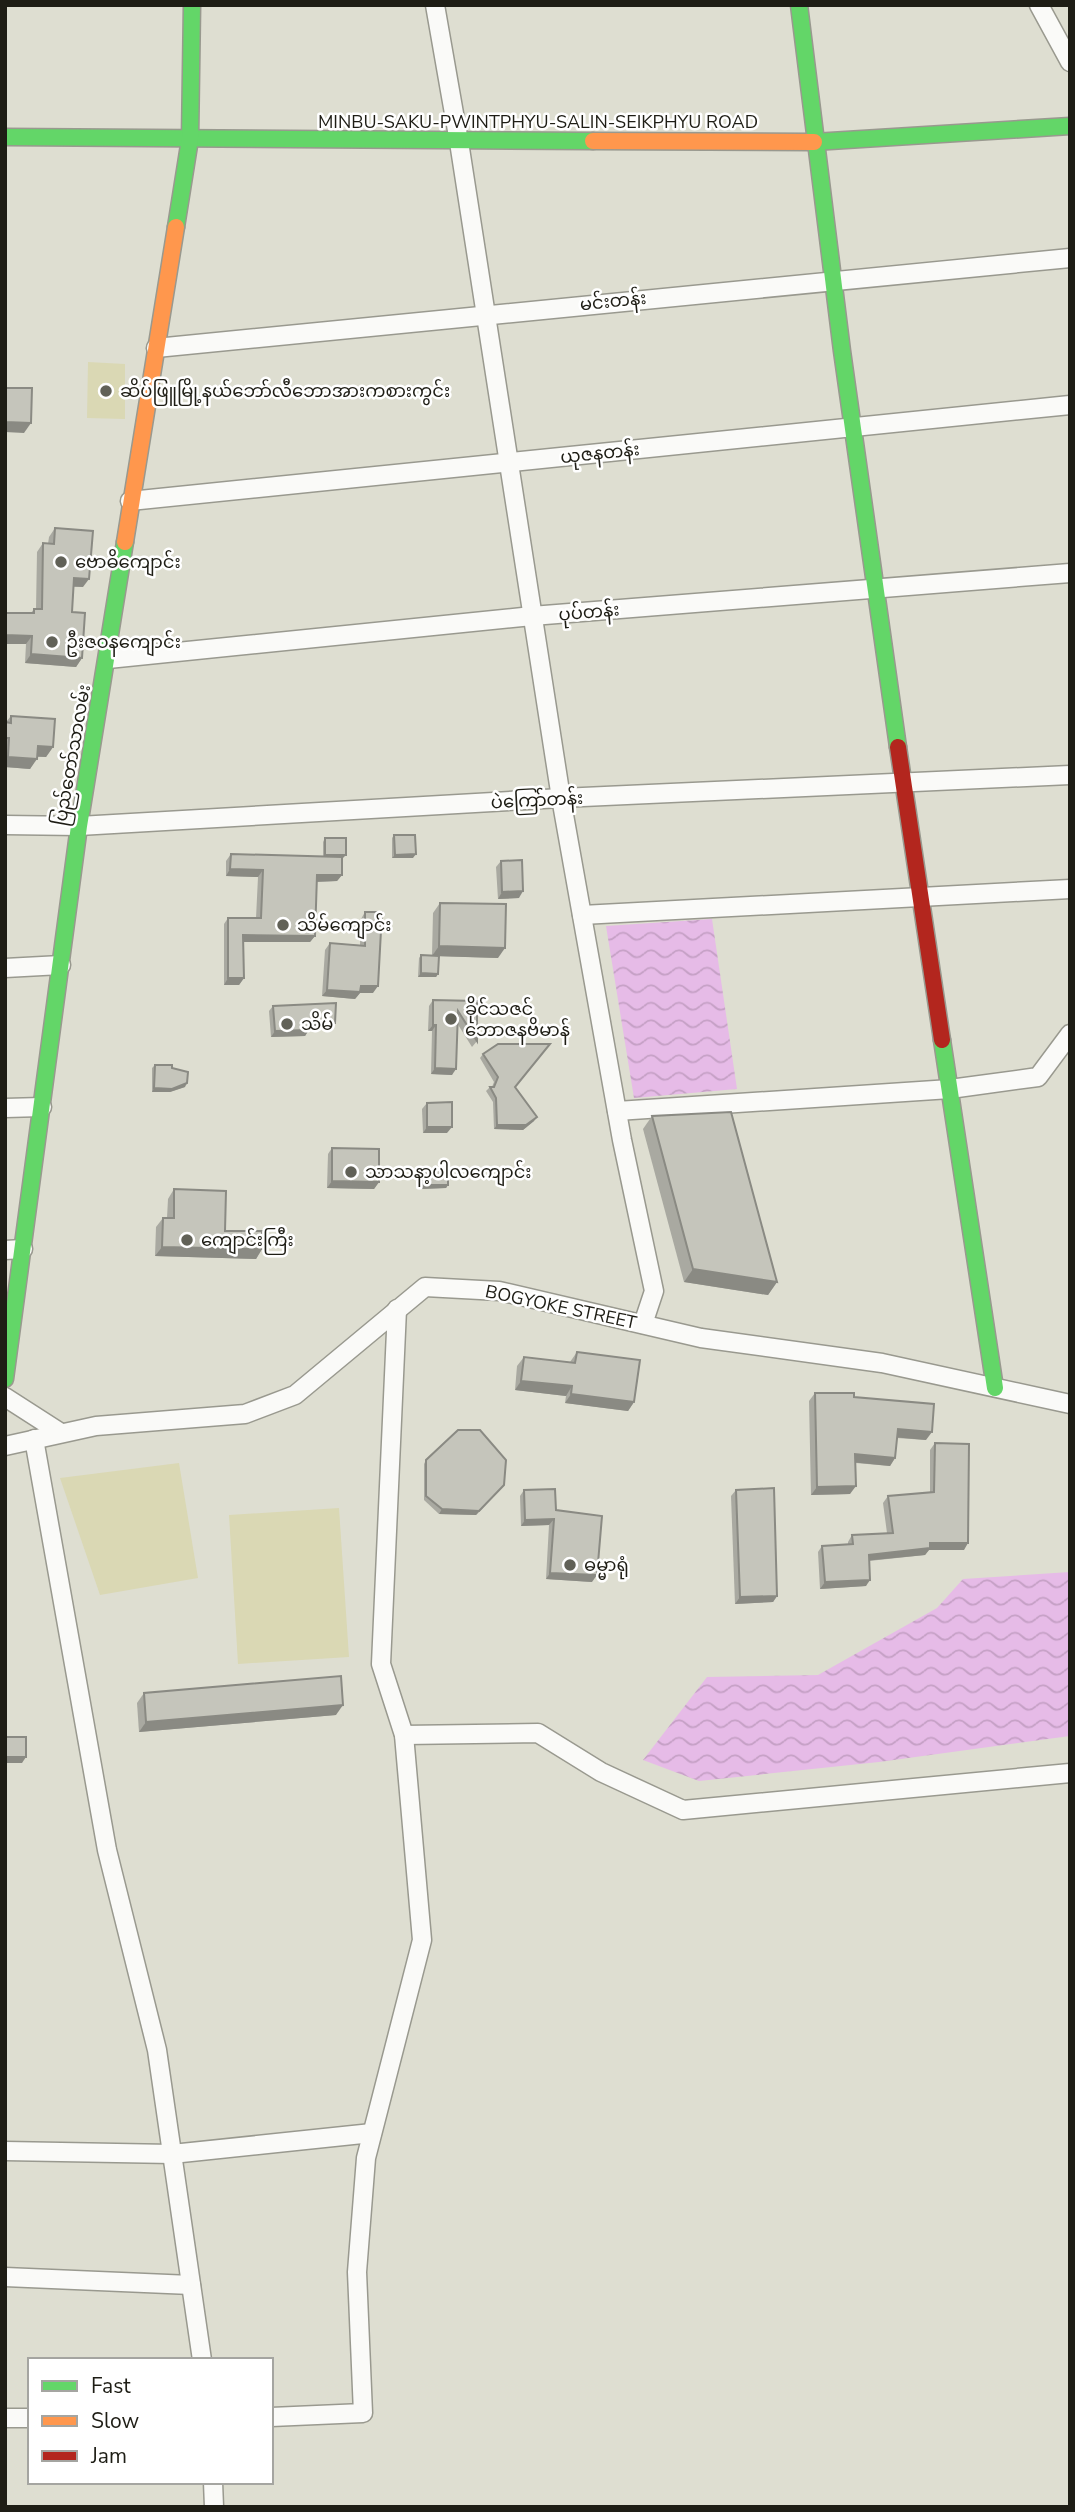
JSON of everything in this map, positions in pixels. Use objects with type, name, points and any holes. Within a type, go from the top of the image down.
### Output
[{"type":"street","name":"ပြည်တော်သာလမ်း","points":[[5,1379],[14,1249],[42,1107],[79,826],[190,139],[192,5]]},
{"type":"street","points":[[435,5],[460,142],[561,798],[617,1111],[654,1292],[643,1324]]},
{"type":"street","points":[[799,5],[853,427],[920,897],[995,1388]]},
{"type":"street","points":[[1039,5],[1070,62]]},
{"type":"street","name":"MINBU-SAKU-PWINTPHYU-SALIN-SEIKPHYU ROAD","points":[[5,138],[815,142],[1070,126]]},
{"type":"street","name":"မင်းတန်း","points":[[156,348],[485,313],[1070,258]]},
{"type":"street","name":"ယုဇနတန်း","points":[[130,501],[1070,405]]},
{"type":"street","name":"ပုပ်တန်း","points":[[108,659],[532,616],[1070,573]]},
{"type":"street","name":"ပဲကြော်တန်း","points":[[5,825],[79,826],[561,798],[1070,775]]},
{"type":"street","points":[[582,915],[1070,889]]},
{"type":"street","points":[[5,968],[61,965]]},
{"type":"street","points":[[617,1111],[950,1090],[1038,1077],[1070,1034]]},
{"type":"street","points":[[5,1108],[42,1107]]},
{"type":"street","name":"BOGYOKE STREET","points":[[5,1446],[96,1426],[245,1414],[295,1395],[425,1287],[499,1291],[701,1338],[882,1363],[1070,1404]]},
{"type":"street","points":[[273,2417],[363,2413],[357,2272],[366,2158],[422,1940],[404,1735],[381,1664],[397,1309]]},
{"type":"street","points":[[5,1397],[61,1433]]},
{"type":"street","points":[[34,1439],[107,1850],[157,2049],[202,2358]]},
{"type":"street","points":[[404,1735],[538,1732],[601,1772],[683,1810],[1070,1773]]},
{"type":"street","points":[[5,2151],[172,2154],[372,2133]]},
{"type":"street","points":[[5,2277],[191,2285]]},
{"type":"street","points":[[5,2418],[28,2418]]},
{"type":"street","points":[[213,2484],[215,2507]]},
{"type":"shaded area","name":"ဆိပ်ဖြူမြို့နယ်ဘော်လီဘောအားကစားကွင်း","points":[[88,362],[125,364],[125,419],[87,418]]},
{"type":"shaded area","points":[[179,1463],[198,1578],[100,1595],[60,1478]]},
{"type":"shaded area","points":[[339,1508],[349,1657],[238,1664],[229,1515]]},
{"type":"water","points":[[712,919],[737,1089],[634,1098],[606,926]]},
{"type":"water","points":[[1070,1572],[1070,1736],[879,1762],[699,1781],[643,1760],[707,1677],[818,1675],[937,1608],[963,1579]]},
{"type":"building","points":[[5,388],[32,388],[31,423],[5,422]]},
{"type":"building","points":[[55,528],[93,531],[89,579],[74,578],[72,612],[85,613],[82,658],[31,654],[32,636],[5,635],[5,613],[34,613],[34,609],[42,609],[43,543],[54,544]]},
{"type":"building","points":[[11,716],[55,719],[53,747],[38,746],[37,759],[8,757],[9,738],[5,738],[5,722],[11,723]]},
{"type":"building","points":[[394,835],[415,835],[416,854],[395,855]]},
{"type":"building","points":[[325,838],[346,838],[346,855],[325,855]]},
{"type":"building","points":[[231,854],[342,857],[342,875],[317,875],[315,936],[243,935],[244,978],[228,978],[228,918],[261,918],[263,870],[230,869]]},
{"type":"building","points":[[522,860],[523,891],[502,892],[501,861]]},
{"type":"building","points":[[440,903],[506,904],[505,948],[439,946]]},
{"type":"building","points":[[365,912],[382,912],[378,986],[361,986],[360,992],[327,990],[330,943],[365,946]]},
{"type":"building","points":[[421,955],[439,956],[438,974],[421,973]]},
{"type":"building","points":[[433,1000],[477,1001],[477,1041],[458,1011],[456,1069],[435,1068],[436,1025],[433,1025]]},
{"type":"building","points":[[336,1003],[335,1023],[309,1023],[309,1030],[275,1031],[273,1006]]},
{"type":"building","points":[[498,1044],[550,1044],[515,1087],[537,1117],[526,1125],[497,1125],[496,1098],[490,1087],[494,1087],[498,1077],[483,1054]]},
{"type":"building","points":[[155,1065],[172,1065],[172,1068],[188,1072],[187,1083],[172,1089],[154,1088]]},
{"type":"building","points":[[452,1102],[452,1127],[427,1127],[427,1103]]},
{"type":"building","points":[[731,1112],[777,1282],[693,1269],[652,1116]]},
{"type":"building","name":"သာသနာ့ပါလကျောင်း","points":[[332,1148],[379,1149],[379,1182],[332,1181]]},
{"type":"building","points":[[423,1169],[448,1169],[448,1185],[423,1185]]},
{"type":"building","name":"ကျောင်းကြီး","points":[[174,1189],[226,1191],[225,1231],[262,1231],[262,1249],[162,1247],[163,1218],[174,1218]]},
{"type":"building","points":[[577,1352],[640,1360],[634,1402],[571,1394],[572,1386],[521,1381],[524,1357],[575,1363]]},
{"type":"building","points":[[815,1393],[854,1393],[854,1397],[934,1404],[932,1432],[898,1429],[895,1458],[855,1454],[856,1486],[817,1487]]},
{"type":"building","points":[[458,1430],[480,1430],[506,1460],[504,1485],[479,1511],[442,1509],[426,1496],[426,1460]]},
{"type":"building","points":[[935,1443],[969,1444],[968,1543],[930,1543],[930,1548],[869,1555],[870,1580],[825,1582],[822,1546],[853,1544],[852,1535],[893,1533],[888,1496],[934,1492]]},
{"type":"building","points":[[774,1488],[777,1596],[740,1597],[736,1490]]},
{"type":"building","points":[[555,1489],[556,1510],[602,1516],[597,1575],[550,1573],[554,1519],[525,1520],[524,1490]]},
{"type":"building","points":[[341,1676],[343,1705],[146,1722],[144,1693]]},
{"type":"building","points":[[5,1737],[26,1737],[26,1757],[5,1757]]},
{"type":"traffic: fast","points":[[176,227],[190,139],[192,5]]},
{"type":"traffic: fast","points":[[799,5],[842,351],[898,747]]},
{"type":"traffic: fast","points":[[814,142],[1070,126]]},
{"type":"traffic: fast","points":[[5,137],[593,141]]},
{"type":"traffic: fast","points":[[5,1379],[79,826],[125,542]]},
{"type":"traffic: fast","points":[[942,1040],[995,1388]]},
{"type":"traffic: slow","points":[[593,141],[814,142]]},
{"type":"traffic: slow","points":[[125,542],[176,227]]},
{"type":"traffic: jam","points":[[898,747],[942,1040]]},
{"type":"place","name":"ဆိပ်ဖြူမြို့နယ်ဘော်လီဘောအားကစားကွင်း","points":[[106,391]]},
{"type":"place","name":"ဗောဓိကျောင်း","points":[[61,562]]},
{"type":"place","name":"ဦးဇဝနကျောင်း","points":[[52,642]]},
{"type":"place","name":"သိမ်ကျောင်း","points":[[283,925]]},
{"type":"place","name":"ခိုင်သဇင် ဘောဇနဗိမာန်","points":[[451,1019]]},
{"type":"place","name":"သိမ်","points":[[287,1024]]},
{"type":"place","name":"သာသနာ့ပါလကျောင်း","points":[[351,1172]]},
{"type":"place","name":"ကျောင်းကြီး","points":[[187,1240]]},
{"type":"place","name":"ဓမ္မာရုံ","points":[[570,1565]]}]
